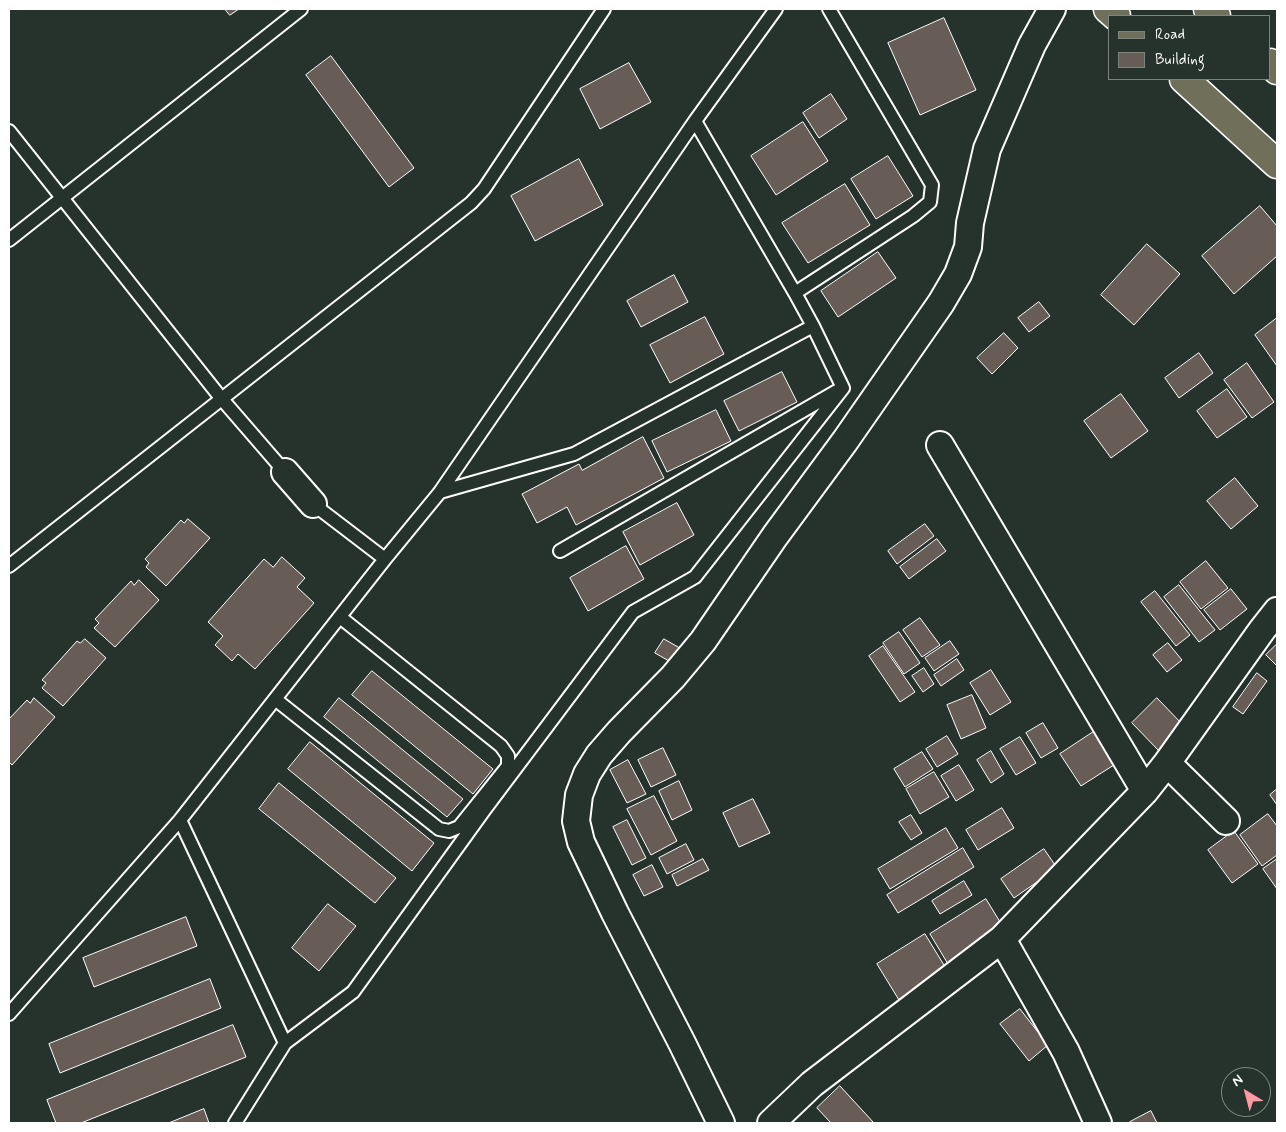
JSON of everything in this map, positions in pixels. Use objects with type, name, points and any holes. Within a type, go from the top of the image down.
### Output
[{"type":"main road","points":[[1185,80],[1277,164]]},
{"type":"street","points":[[721,1123],[682,1043],[614,913],[581,842],[576,821],[579,795],[587,774],[599,755],[673,677],[703,641],[775,536],[846,441],[942,303],[958,274],[968,247],[970,223],[987,148],[1032,46],[1052,9]]},
{"type":"street","points":[[940,446],[1145,791]]},
{"type":"street","points":[[285,472],[313,504]]},
{"type":"street","points":[[771,1123],[812,1084],[1002,939],[1145,791],[1277,611]]},
{"type":"street","points":[[1167,763],[1226,821]]},
{"type":"street","points":[[1002,939],[1066,1052],[1098,1123]]},
{"type":"lane","points":[[9,240],[301,9]]},
{"type":"lane","points":[[9,566],[471,203],[484,189],[604,9]]},
{"type":"lane","points":[[9,1014],[180,820],[440,492],[694,121],[776,9]]},
{"type":"lane","points":[[795,293],[913,216],[930,202],[932,185],[829,9]]},
{"type":"lane","points":[[694,121],[795,293],[843,388]]},
{"type":"lane","points":[[9,131],[222,398],[285,472]]},
{"type":"lane","points":[[440,492],[574,454],[813,326]]},
{"type":"lane","points":[[560,551],[843,388]]},
{"type":"lane","points":[[235,1123],[285,1043],[353,992],[485,809],[634,612],[695,577],[843,388]]},
{"type":"lane","points":[[313,504],[386,559]]},
{"type":"lane","points":[[275,699],[439,829],[449,831],[459,827],[508,766],[508,756],[501,746],[340,617]]},
{"type":"lane","points":[[180,820],[285,1043]]},
{"type":"building","points":[[225,9],[239,9],[230,15]]},
{"type":"building","points":[[944,18],[976,90],[920,115],[888,43]]},
{"type":"building","points":[[331,56],[414,168],[389,187],[306,75]]},
{"type":"building","points":[[629,63],[651,102],[600,129],[580,89]]},
{"type":"building","points":[[831,94],[847,119],[819,138],[803,113]]},
{"type":"building","points":[[803,122],[828,161],[776,195],[751,156]]},
{"type":"building","points":[[888,156],[913,196],[876,219],[851,179]]},
{"type":"building","points":[[579,159],[603,205],[535,241],[511,196]]},
{"type":"building","points":[[845,184],[870,225],[808,263],[782,223]]},
{"type":"building","points":[[1260,206],[1277,226],[1277,256],[1234,294],[1202,256]]},
{"type":"building","points":[[1147,244],[1180,274],[1134,325],[1101,295]]},
{"type":"building","points":[[878,252],[896,278],[838,317],[821,291]]},
{"type":"building","points":[[674,275],[688,302],[641,327],[627,301]]},
{"type":"building","points":[[1039,302],[1050,316],[1029,332],[1018,318]]},
{"type":"building","points":[[705,317],[724,354],[670,383],[650,345]]},
{"type":"building","points":[[1277,318],[1277,366],[1255,335]]},
{"type":"building","points":[[1004,333],[1018,348],[992,374],[977,358]]},
{"type":"building","points":[[1199,353],[1213,373],[1179,398],[1165,378]]},
{"type":"building","points":[[1247,363],[1274,402],[1252,418],[1224,380]]},
{"type":"building","points":[[782,372],[797,402],[739,431],[724,401]]},
{"type":"building","points":[[1227,389],[1247,417],[1217,438],[1197,411]]},
{"type":"building","points":[[1121,394],[1148,431],[1111,458],[1084,421]]},
{"type":"building","points":[[716,410],[731,441],[667,472],[652,441]]},
{"type":"building","points":[[643,437],[664,478],[576,525],[567,507],[537,523],[522,494],[579,464],[582,470]]},
{"type":"building","points":[[1235,478],[1258,506],[1231,529],[1207,501]]},
{"type":"building","points":[[677,503],[694,535],[640,565],[623,532]]},
{"type":"building","points":[[188,519],[210,538],[166,586],[146,567],[149,563],[145,559],[181,520],[184,523]]},
{"type":"building","points":[[925,524],[934,536],[897,564],[888,551]]},
{"type":"building","points":[[937,539],[946,551],[909,579],[900,567]]},
{"type":"building","points":[[626,546],[644,579],[588,611],[570,578]]},
{"type":"building","points":[[282,557],[305,578],[297,587],[314,603],[255,669],[238,654],[232,661],[215,645],[223,636],[208,622],[264,559],[273,567]]},
{"type":"building","points":[[1206,561],[1228,588],[1201,609],[1180,582]]},
{"type":"building","points":[[139,580],[159,600],[115,647],[94,628],[99,623],[95,619],[131,581],[134,585]]},
{"type":"building","points":[[1179,585],[1215,630],[1199,642],[1164,597]]},
{"type":"building","points":[[1231,589],[1247,609],[1220,630],[1204,610]]},
{"type":"building","points":[[1155,591],[1190,635],[1176,646],[1141,602]]},
{"type":"building","points":[[920,618],[940,645],[922,657],[903,630]]},
{"type":"building","points":[[899,632],[920,663],[904,674],[883,643]]},
{"type":"building","points":[[85,639],[106,658],[63,706],[42,688],[46,683],[42,680],[77,641],[80,643]]},
{"type":"building","points":[[664,639],[685,651],[676,665],[655,653]]},
{"type":"building","points":[[950,641],[959,654],[934,671],[925,658]]},
{"type":"building","points":[[1168,643],[1182,660],[1167,672],[1153,655]]},
{"type":"building","points":[[1277,644],[1277,666],[1266,655]]},
{"type":"building","points":[[883,646],[915,692],[900,702],[869,656]]},
{"type":"building","points":[[957,659],[964,670],[941,686],[934,675]]},
{"type":"building","points":[[924,668],[934,684],[923,692],[912,676]]},
{"type":"building","points":[[991,670],[1011,702],[990,715],[970,683]]},
{"type":"building","points":[[372,671],[493,769],[473,794],[352,695]]},
{"type":"building","points":[[1257,673],[1267,681],[1243,714],[1233,707]]},
{"type":"building","points":[[972,695],[986,728],[961,739],[947,705]]},
{"type":"building","points":[[34,698],[55,717],[12,765],[9,762],[9,719],[27,700],[30,703]]},
{"type":"building","points":[[339,698],[463,799],[447,817],[324,717]]},
{"type":"building","points":[[1157,698],[1184,726],[1159,751],[1132,723]]},
{"type":"building","points":[[1043,723],[1058,748],[1041,758],[1026,733]]},
{"type":"building","points":[[1095,731],[1117,763],[1081,786],[1060,754]]},
{"type":"building","points":[[947,736],[958,754],[937,767],[926,749]]},
{"type":"building","points":[[1020,737],[1036,763],[1016,775],[1000,749]]},
{"type":"building","points":[[310,742],[434,843],[412,871],[288,769]]},
{"type":"building","points":[[663,748],[676,775],[651,787],[638,760]]},
{"type":"building","points":[[991,751],[1004,774],[991,783],[977,760]]},
{"type":"building","points":[[922,752],[933,769],[905,787],[894,769]]},
{"type":"building","points":[[628,760],[646,794],[627,803],[610,770]]},
{"type":"building","points":[[959,765],[974,790],[956,801],[941,776]]},
{"type":"building","points":[[934,772],[949,797],[920,814],[906,789]]},
{"type":"building","points":[[679,781],[692,810],[672,820],[659,791]]},
{"type":"building","points":[[279,783],[396,878],[375,903],[259,809]]},
{"type":"building","points":[[1277,789],[1277,805],[1270,795]]},
{"type":"building","points":[[654,796],[677,841],[651,855],[627,809]]},
{"type":"building","points":[[753,799],[770,833],[739,847],[723,813]]},
{"type":"building","points":[[1002,808],[1014,828],[978,850],[966,830]]},
{"type":"building","points":[[1268,814],[1277,826],[1277,855],[1262,866],[1240,835]]},
{"type":"building","points":[[911,815],[922,833],[911,840],[899,822]]},
{"type":"building","points":[[627,820],[646,858],[632,865],[613,827]]},
{"type":"building","points":[[946,828],[958,848],[890,889],[878,869]]},
{"type":"building","points":[[1234,831],[1258,864],[1232,883],[1208,850]]},
{"type":"building","points":[[686,844],[694,860],[667,874],[659,858]]},
{"type":"building","points":[[963,848],[974,867],[898,913],[887,895]]},
{"type":"building","points":[[1044,849],[1057,868],[1014,898],[1001,879]]},
{"type":"building","points":[[703,859],[709,870],[677,886],[672,875]]},
{"type":"building","points":[[1277,859],[1277,889],[1263,869]]},
{"type":"building","points":[[652,865],[663,887],[644,896],[633,875]]},
{"type":"building","points":[[964,881],[972,895],[940,914],[932,901]]},
{"type":"building","points":[[986,899],[1005,930],[948,964],[930,934]]},
{"type":"building","points":[[328,904],[356,926],[319,971],[292,948]]},
{"type":"building","points":[[186,917],[197,946],[94,987],[83,958]]},
{"type":"building","points":[[925,934],[947,970],[899,1000],[877,964]]},
{"type":"building","points":[[210,979],[221,1008],[60,1073],[49,1044]]},
{"type":"building","points":[[1020,1009],[1048,1045],[1029,1061],[1000,1024]]},
{"type":"building","points":[[233,1025],[246,1057],[81,1123],[56,1123],[47,1100]]},
{"type":"building","points":[[840,1086],[874,1123],[831,1123],[817,1108]]},
{"type":"building","points":[[204,1109],[209,1123],[169,1123]]},
{"type":"building","points":[[1151,1111],[1157,1123],[1130,1122]]}]
